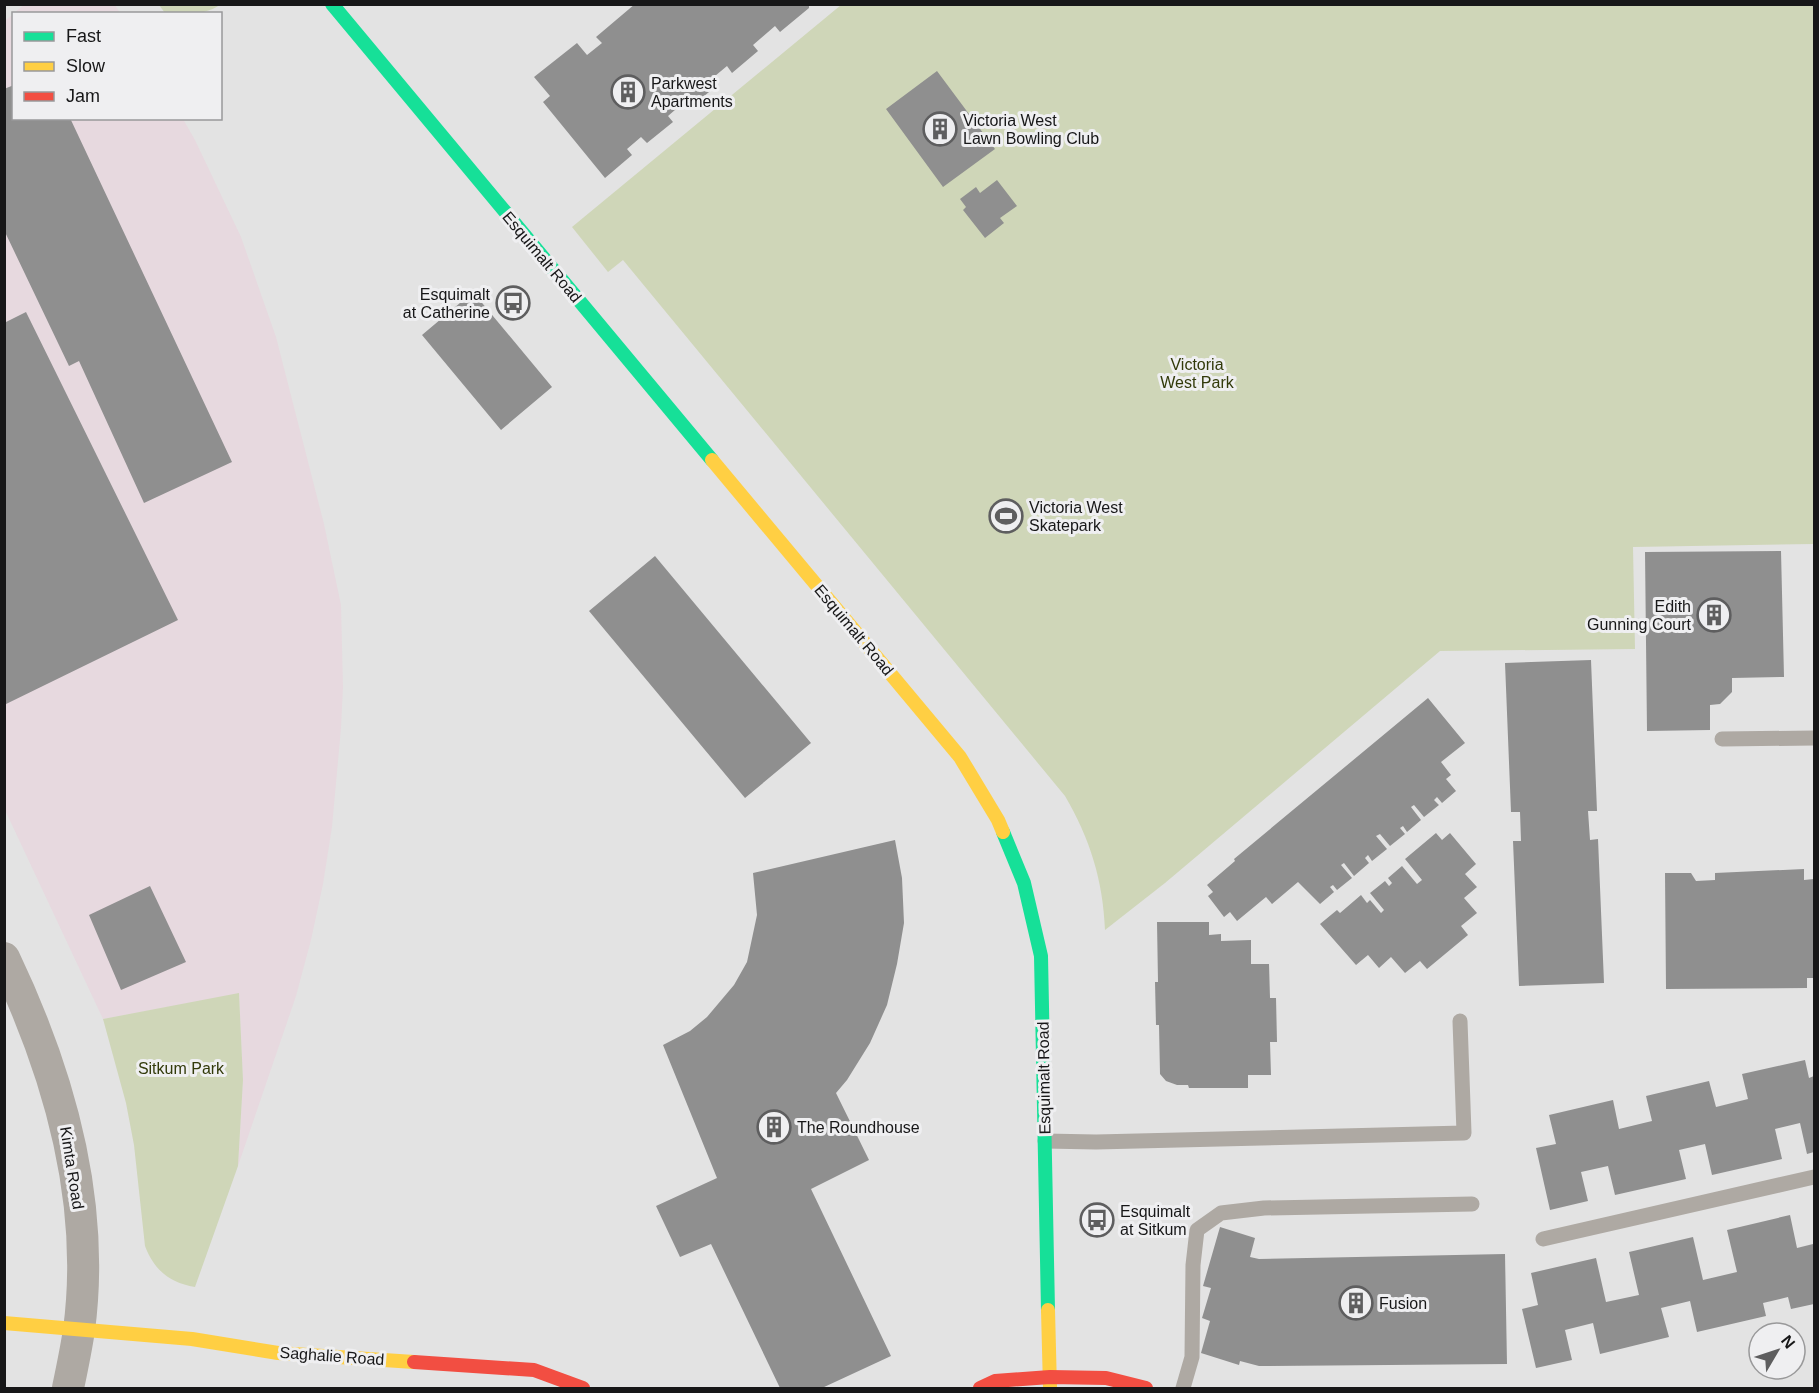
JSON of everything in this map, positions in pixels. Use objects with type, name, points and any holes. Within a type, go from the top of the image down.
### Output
[{"type":"main road","name":"Esquimalt Road","points":[[332,4],[960,757],[998,820],[1024,884],[1041,956],[1050,1383]]},
{"type":"main road","name":"Saghalie Road","points":[[4,1323],[192,1339],[278,1353],[534,1370],[583,1389]]},
{"type":"main road","points":[[980,1389],[995,1381],[1050,1383],[1106,1378],[1146,1389]]},
{"type":"street","name":"Kimta Road","points":[[4,958],[41,1044],[63,1113],[78,1190],[82,1259],[79,1329],[68,1389]]},
{"type":"lane","points":[[1722,739],[1815,738]]},
{"type":"lane","points":[[1045,1141],[1096,1142],[1464,1133],[1461,1021]]},
{"type":"lane","points":[[1543,1239],[1815,1177]]},
{"type":"lane","points":[[1184,1389],[1192,1357],[1193,1265],[1197,1230],[1221,1213],[1264,1208],[1472,1204]]},
{"type":"shaded area","points":[[25,4],[115,5],[119,12],[15,12]]},
{"type":"shaded area","points":[[12,15],[12,120],[184,120],[241,237],[276,337],[324,524],[341,605],[343,687],[341,728],[332,827],[323,884],[296,996],[238,1166],[243,1080],[239,994],[103,1019],[5,810],[4,21]]},
{"type":"green space","points":[[221,4],[202,12],[164,12],[159,5]]},
{"type":"green space","name":"Victoria West Park","points":[[841,5],[1814,5],[1814,544],[1633,547],[1635,649],[1440,651],[1165,883],[1105,930],[1104,912],[1094,860],[1082,828],[1065,796],[623,260],[608,272],[572,227]]},
{"type":"green space","name":"Sitkum Park","points":[[239,993],[243,1080],[238,1166],[195,1287],[178,1282],[164,1274],[153,1262],[145,1246],[134,1145],[126,1103],[103,1019]]},
{"type":"building","name":"Parkwest Apartments","points":[[635,4],[809,4],[809,8],[780,32],[775,26],[753,45],[758,51],[732,73],[727,66],[709,81],[714,88],[688,109],[683,103],[668,116],[673,122],[647,143],[641,137],[627,149],[632,155],[605,178],[543,102],[550,96],[534,77],[577,43],[587,55],[602,43],[596,37]]},
{"type":"building","name":"Victoria West Lawn Bowling Club","points":[[937,71],[995,149],[943,187],[886,109]]},
{"type":"building","points":[[12,86],[12,120],[71,120],[232,462],[144,503],[79,361],[69,366],[4,230],[4,89]]},
{"type":"building","points":[[997,180],[1017,206],[1000,218],[1004,223],[985,238],[963,210],[966,207],[960,199],[976,187],[980,193]]},
{"type":"building","points":[[473,292],[552,387],[501,430],[422,335]]},
{"type":"building","points":[[26,312],[178,620],[4,705],[4,323]]},
{"type":"building","name":"Edith Gunning Court","points":[[1781,551],[1784,677],[1732,678],[1732,692],[1720,704],[1710,705],[1710,730],[1647,731],[1645,552]]},
{"type":"building","points":[[655,556],[811,743],[745,798],[589,611]]},
{"type":"building","points":[[1591,660],[1597,811],[1588,811],[1590,840],[1598,839],[1604,983],[1519,986],[1513,841],[1521,841],[1520,812],[1511,812],[1505,663]]},
{"type":"building","points":[[1428,698],[1465,743],[1441,762],[1451,775],[1446,779],[1456,791],[1442,803],[1437,797],[1434,800],[1439,805],[1424,817],[1414,805],[1411,807],[1421,820],[1407,832],[1403,826],[1400,828],[1405,834],[1390,846],[1380,834],[1376,836],[1387,849],[1372,861],[1368,855],[1365,858],[1369,863],[1354,876],[1344,863],[1341,865],[1352,878],[1337,890],[1333,885],[1330,887],[1334,892],[1320,904],[1298,882],[1272,904],[1266,897],[1237,921],[1230,912],[1224,917],[1208,896],[1213,892],[1207,885],[1235,861],[1234,859]]},
{"type":"building","points":[[1436,833],[1442,840],[1450,833],[1476,864],[1465,874],[1477,887],[1464,898],[1477,913],[1461,926],[1468,935],[1427,969],[1420,961],[1405,973],[1391,957],[1379,968],[1368,955],[1356,965],[1320,924],[1337,910],[1340,913],[1361,895],[1367,903],[1370,900],[1381,913],[1384,910],[1370,893],[1385,881],[1389,886],[1392,883],[1388,878],[1402,866],[1417,884],[1422,880],[1405,859]]},
{"type":"building","name":"The Roundhouse","points":[[895,840],[902,878],[904,923],[897,964],[887,1005],[870,1043],[836,1093],[869,1160],[811,1189],[891,1356],[822,1388],[780,1388],[711,1244],[680,1257],[656,1206],[717,1178],[663,1045],[690,1031],[707,1017],[734,985],[747,962],[757,915],[753,873]]},
{"type":"building","points":[[1804,869],[1804,880],[1814,879],[1814,978],[1807,978],[1807,988],[1666,989],[1665,873],[1691,873],[1696,881],[1715,880],[1715,873]]},
{"type":"building","points":[[150,886],[186,962],[121,990],[89,915]]},
{"type":"building","points":[[1157,922],[1209,922],[1209,935],[1221,934],[1221,941],[1251,940],[1251,964],[1269,964],[1270,998],[1276,998],[1277,1042],[1270,1042],[1271,1075],[1248,1075],[1248,1088],[1189,1088],[1188,1085],[1177,1085],[1166,1081],[1160,1074],[1155,982],[1158,982]]},
{"type":"building","points":[[1805,1060],[1809,1078],[1814,1076],[1814,1152],[1807,1154],[1800,1123],[1775,1129],[1782,1159],[1712,1175],[1705,1144],[1679,1150],[1686,1179],[1615,1195],[1608,1166],[1581,1172],[1588,1201],[1550,1210],[1536,1148],[1556,1144],[1549,1115],[1613,1100],[1619,1129],[1652,1121],[1646,1096],[1709,1081],[1716,1107],[1748,1099],[1742,1074]]},
{"type":"building","points":[[1790,1215],[1797,1248],[1813,1244],[1814,1304],[1791,1309],[1788,1297],[1763,1303],[1766,1316],[1697,1332],[1690,1301],[1661,1308],[1669,1337],[1600,1354],[1593,1323],[1565,1330],[1572,1360],[1536,1368],[1522,1309],[1538,1305],[1531,1273],[1596,1258],[1606,1302],[1639,1295],[1629,1252],[1693,1237],[1703,1280],[1737,1272],[1727,1230]]},
{"type":"building","name":"Fusion","points":[[1220,1227],[1255,1238],[1250,1257],[1259,1259],[1505,1254],[1507,1364],[1259,1366],[1240,1361],[1239,1365],[1201,1353],[1210,1321],[1202,1318],[1211,1288],[1203,1286]]},
{"type":"traffic: fast","points":[[332,4],[712,460]]},
{"type":"traffic: fast","points":[[1003,832],[1024,883],[1041,956],[1048,1310]]},
{"type":"traffic: slow","points":[[712,460],[960,757],[1003,832]]},
{"type":"traffic: slow","points":[[1048,1310],[1050,1388]]},
{"type":"traffic: slow","points":[[4,1323],[192,1339],[278,1353],[414,1362]]},
{"type":"traffic: jam","points":[[414,1362],[534,1370],[583,1388]]},
{"type":"traffic: jam","points":[[980,1388],[995,1381],[1050,1377],[1106,1378],[1146,1388]]},
{"type":"place","name":"Parkwest Apartments","points":[[628,92]]},
{"type":"place","name":"Victoria West Lawn Bowling Club","points":[[940,129]]},
{"type":"place","name":"Esquimalt at Catherine","points":[[513,303]]},
{"type":"place","name":"Victoria West Skatepark","points":[[1006,516]]},
{"type":"place","name":"Edith Gunning Court","points":[[1714,615]]},
{"type":"place","name":"The Roundhouse","points":[[774,1127]]},
{"type":"place","name":"Esquimalt at Sitkum","points":[[1097,1220]]},
{"type":"place","name":"Fusion","points":[[1356,1303]]}]
